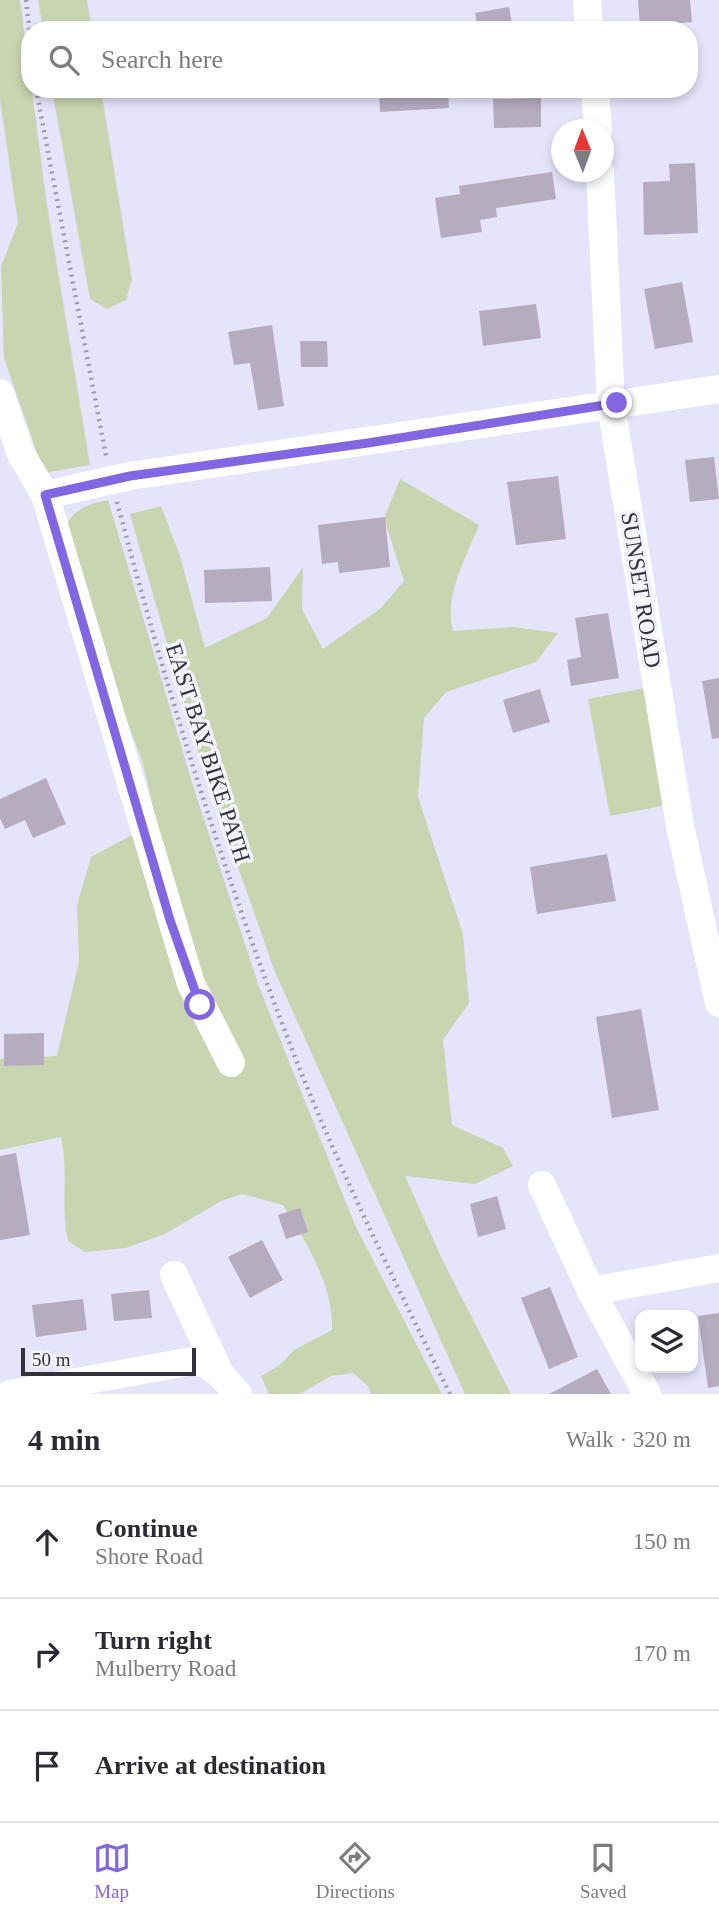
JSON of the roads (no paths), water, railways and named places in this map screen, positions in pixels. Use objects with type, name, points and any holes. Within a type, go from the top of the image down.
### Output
[{"type":"street","points":[[587,0],[588,21]]},
{"type":"street","points":[[596,98],[597,119]]},
{"type":"street","name":"SUNSET ROAD","points":[[600,182],[611,405],[680,826],[719,1003]]},
{"type":"street","points":[[45,495],[130,476],[368,443],[719,389]]},
{"type":"street","points":[[0,393],[21,454],[45,495],[191,984],[231,1063]]},
{"type":"street","points":[[542,1185],[591,1291],[647,1394]]},
{"type":"street","points":[[591,1291],[719,1268]]},
{"type":"street","points":[[174,1275],[229,1384]]},
{"type":"street","points":[[10,1394],[193,1361],[206,1364],[229,1384]]}]
